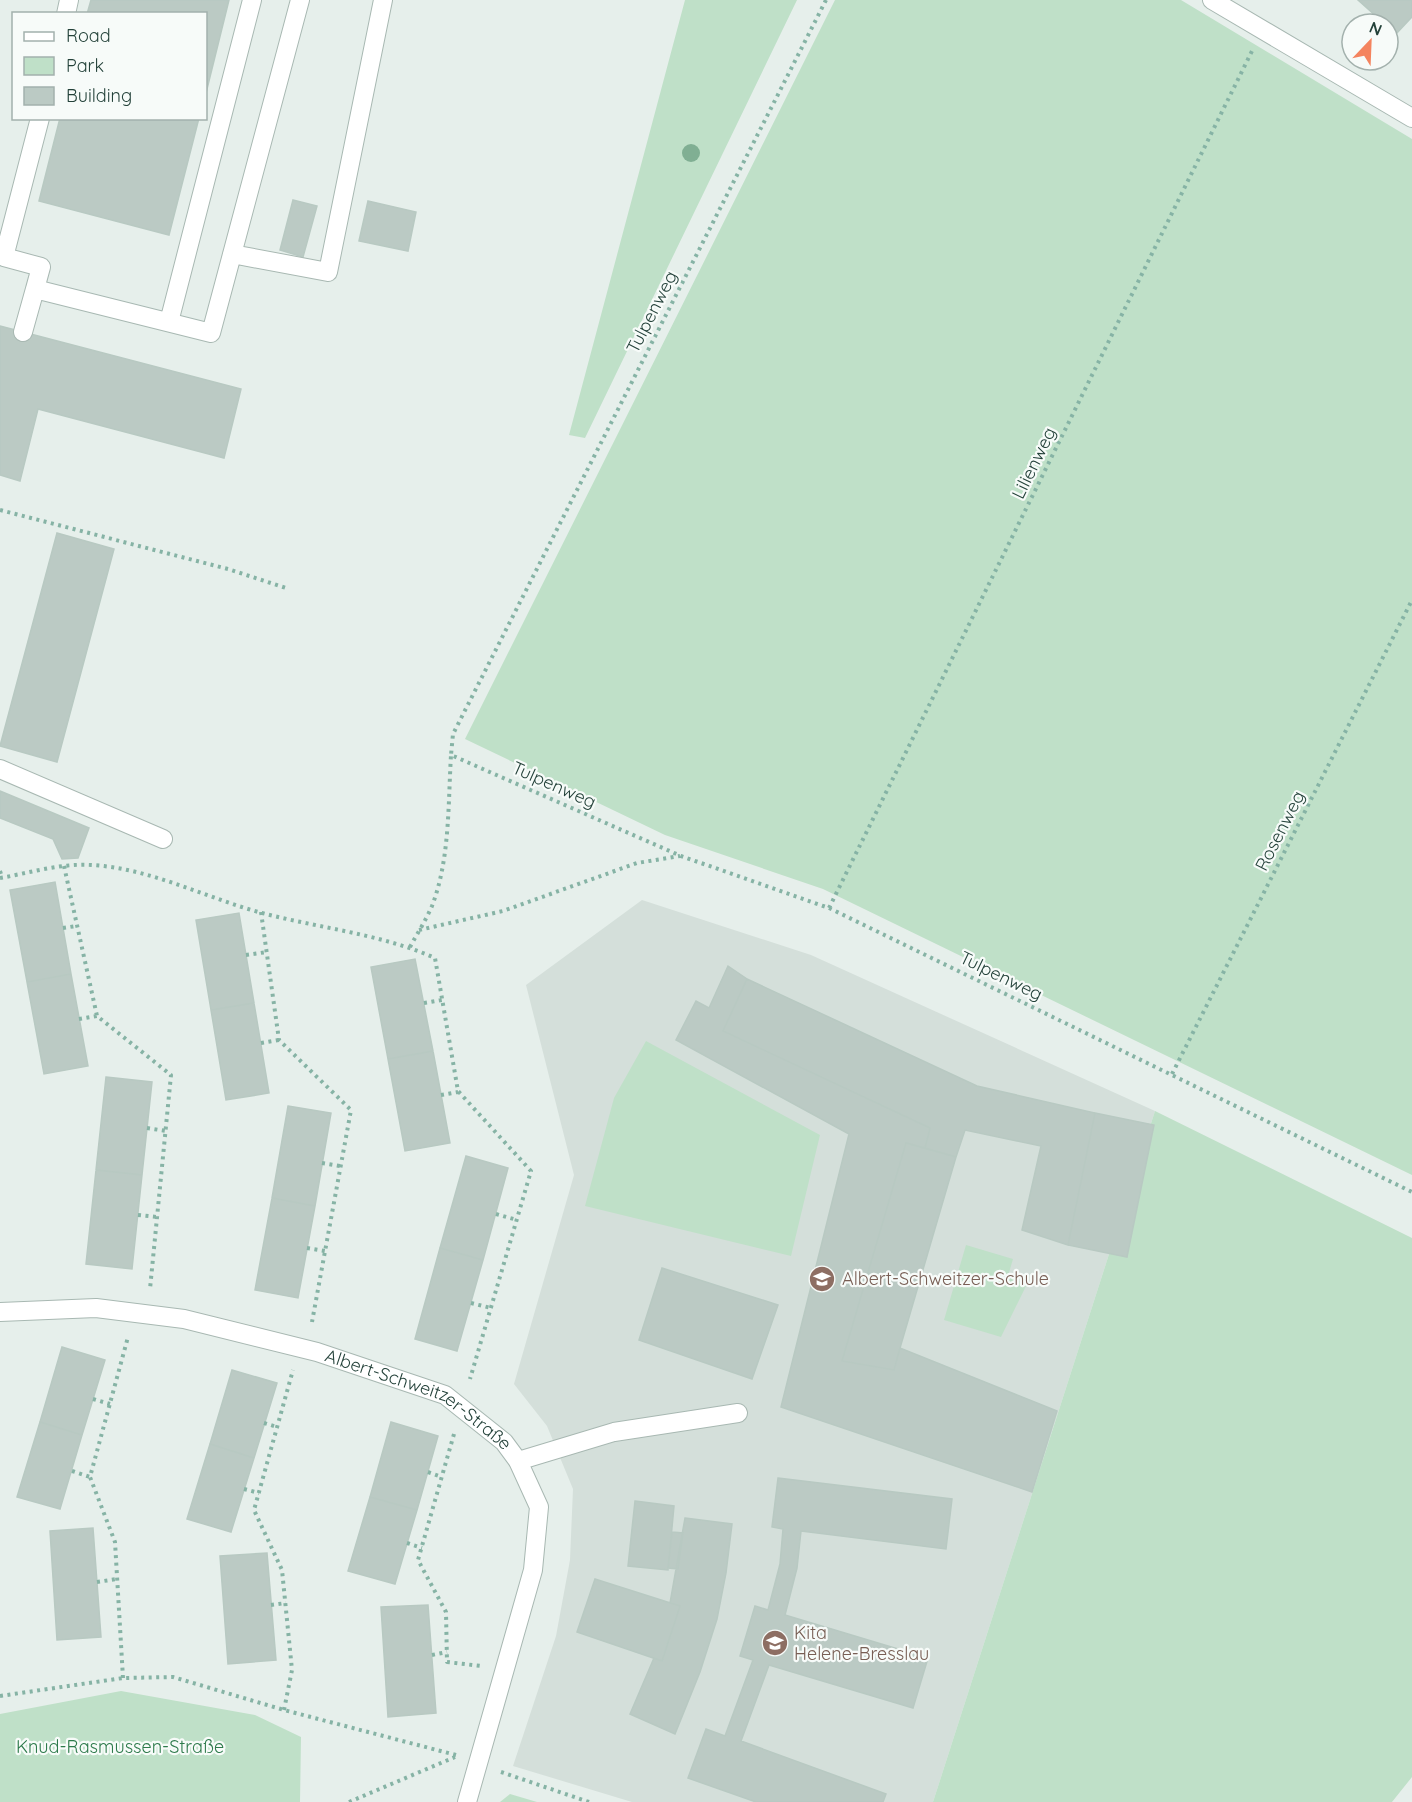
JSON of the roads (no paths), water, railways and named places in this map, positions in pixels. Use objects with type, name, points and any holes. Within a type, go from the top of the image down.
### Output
[{"type":"street","points":[[169,322],[252,0]]},
{"type":"street","points":[[35,290],[211,333],[300,0]]},
{"type":"street","points":[[232,254],[328,272],[383,0]]},
{"type":"street","points":[[1212,0],[1412,118]]},
{"type":"street","points":[[23,332],[41,267],[2,257],[38,120]]},
{"type":"street","points":[[0,769],[163,839]]},
{"type":"street","name":"Albert-Schweitzer-Straße","points":[[0,1312],[96,1308],[184,1319],[317,1352],[445,1395],[504,1442],[518,1461],[538,1507],[533,1570],[480,1764],[467,1802]]},
{"type":"street","points":[[518,1461],[614,1432],[738,1413]]},
{"type":"place","name":"Albert-Schweitzer-Schule","points":[[822,1279]]},
{"type":"place","name":"Kita Helene-Bresslau","points":[[775,1643]]},
{"type":"park label","name":"Knud-Rasmussen-Straße","points":[[120,1747]]}]
